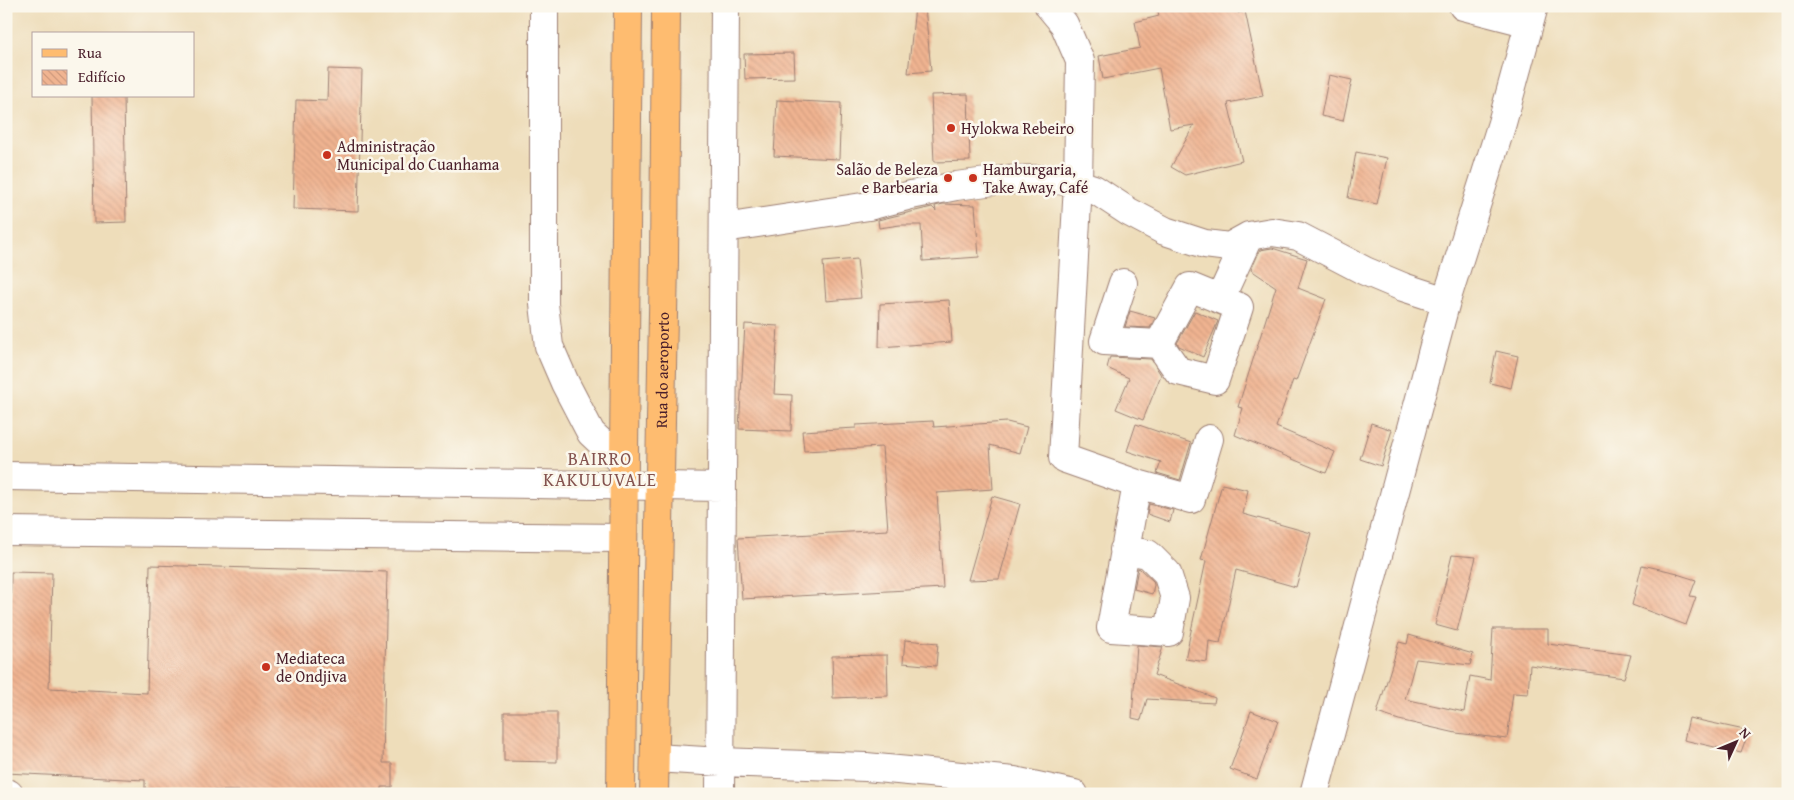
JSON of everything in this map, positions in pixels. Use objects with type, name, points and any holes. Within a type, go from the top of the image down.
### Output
[{"type":"main road","points":[[621,794],[628,6]]},
{"type":"main road","name":"Rua do aeroporto","points":[[654,794],[664,261],[666,6]]},
{"type":"street","points":[[544,6],[544,304],[549,346],[565,383],[591,433],[623,474]]},
{"type":"street","points":[[720,794],[725,6]]},
{"type":"street","points":[[1049,6],[1064,24],[1080,61],[1078,184],[1063,458],[1137,484],[1191,499],[1209,439]]},
{"type":"street","points":[[1314,794],[1446,301],[1502,122],[1531,14],[1463,6]]},
{"type":"street","points":[[724,228],[869,206],[911,195],[974,184],[1002,180],[1049,180],[1078,184],[1094,189],[1128,212],[1165,231],[1197,241],[1229,247],[1249,236],[1272,232],[1298,236],[1365,271],[1403,287],[1446,301]]},
{"type":"street","points":[[1220,299],[1249,236]]},
{"type":"street","points":[[1123,283],[1104,341],[1159,344]]},
{"type":"street","points":[[1190,287],[1239,307],[1215,380],[1178,371],[1159,344],[1190,287]]},
{"type":"street","points":[[6,476],[623,474],[659,486],[722,487]]},
{"type":"street","points":[[1124,550],[1137,484]]},
{"type":"street","points":[[6,531],[623,538]]},
{"type":"street","points":[[654,758],[876,768],[1014,781],[1074,794]]},
{"type":"building","points":[[1157,6],[1237,6],[1238,13],[1245,11],[1263,96],[1228,103],[1242,161],[1185,175],[1171,167],[1194,125],[1170,129],[1159,68],[1103,79],[1099,56],[1140,48],[1135,22],[1159,16]]},
{"type":"building","points":[[915,7],[925,7],[931,71],[908,73]]},
{"type":"building","points":[[794,53],[795,78],[745,79],[744,54]]},
{"type":"building","name":"Administração Municipal do Cuanhama","points":[[328,69],[362,70],[358,211],[293,209],[296,100],[327,101]]},
{"type":"building","points":[[1329,75],[1352,80],[1343,121],[1321,116]]},
{"type":"building","name":"Hylokwa Rebeiro","points":[[968,94],[970,161],[934,162],[931,95]]},
{"type":"building","points":[[92,98],[124,98],[126,222],[94,223]]},
{"type":"building","points":[[777,100],[841,103],[839,159],[774,156]]},
{"type":"building","points":[[1356,152],[1387,158],[1377,204],[1348,198]]},
{"type":"building","points":[[943,204],[975,205],[979,257],[923,261],[921,225],[879,228],[878,220],[932,207],[936,211],[935,206]]},
{"type":"building","points":[[1272,248],[1307,259],[1298,288],[1326,299],[1296,381],[1293,380],[1276,427],[1335,452],[1326,473],[1235,435],[1243,408],[1238,407],[1276,287],[1251,270],[1260,250]]},
{"type":"building","points":[[857,259],[861,298],[826,301],[823,262]]},
{"type":"building","points":[[949,300],[952,342],[879,347],[880,304]]},
{"type":"building","points":[[1130,311],[1155,318],[1150,328],[1125,327]]},
{"type":"building","points":[[1195,311],[1218,321],[1203,357],[1179,346],[1177,343]]},
{"type":"building","points":[[745,324],[778,326],[774,394],[792,395],[791,431],[739,429]]},
{"type":"building","points":[[1496,351],[1518,356],[1511,388],[1490,383]]},
{"type":"building","points":[[1110,357],[1151,359],[1161,375],[1143,420],[1116,409],[1129,378],[1107,368]]},
{"type":"building","points":[[933,421],[934,427],[1007,422],[1027,427],[1020,453],[990,445],[993,489],[937,493],[943,588],[742,599],[738,538],[888,530],[882,447],[804,451],[802,431],[856,428],[856,425]]},
{"type":"building","points":[[1371,423],[1392,430],[1381,466],[1360,459]]},
{"type":"building","points":[[1136,424],[1191,443],[1180,480],[1157,473],[1161,462],[1127,451]]},
{"type":"building","points":[[1222,484],[1248,490],[1243,514],[1311,533],[1296,587],[1236,570],[1220,643],[1209,641],[1207,662],[1185,659],[1206,561],[1201,560]]},
{"type":"building","points":[[992,496],[1020,504],[999,579],[968,580]]},
{"type":"building","points":[[1149,504],[1173,510],[1170,522],[1147,514]]},
{"type":"building","points":[[1452,555],[1476,557],[1457,631],[1435,625]]},
{"type":"building","name":"Mediateca de Ondjiva","points":[[150,565],[387,572],[383,763],[392,763],[392,787],[382,787],[382,794],[145,789],[145,780],[6,773],[10,679],[11,572],[52,573],[49,688],[147,693]]},
{"type":"building","points":[[1642,565],[1678,573],[1696,580],[1690,596],[1696,597],[1686,625],[1632,605]]},
{"type":"building","points":[[1138,568],[1153,581],[1152,594],[1134,589]]},
{"type":"building","points":[[1493,629],[1548,629],[1548,644],[1631,655],[1624,678],[1530,665],[1528,694],[1513,693],[1507,739],[1456,733],[1377,713],[1399,642],[1407,644],[1409,635],[1473,654],[1470,665],[1416,659],[1405,699],[1464,712],[1470,676],[1490,680]]},
{"type":"building","points":[[905,640],[938,643],[936,666],[903,663]]},
{"type":"building","points":[[1137,645],[1163,647],[1154,675],[1215,698],[1214,703],[1147,699],[1141,720],[1132,718]]},
{"type":"building","points":[[887,655],[888,696],[833,698],[832,656]]},
{"type":"building","points":[[1251,711],[1278,721],[1257,779],[1230,769]]},
{"type":"building","points":[[504,712],[557,712],[557,762],[504,761]]},
{"type":"building","points":[[1689,718],[1749,731],[1741,753],[1684,740]]},
{"type":"place","name":"Hylokwa Rebeiro","points":[[951,128]]},
{"type":"place","name":"Administração Municipal do Cuanhama","points":[[327,155]]},
{"type":"place","name":"Salão de Beleza e Barbearia","points":[[948,178]]},
{"type":"place","name":"Hamburgaria, Take Away, Café","points":[[973,178]]},
{"type":"place","name":"Mediateca de Ondjiva","points":[[266,667]]},
{"type":"district","name":"BAIRRO KAKULUVALE","points":[[600,468]]}]
